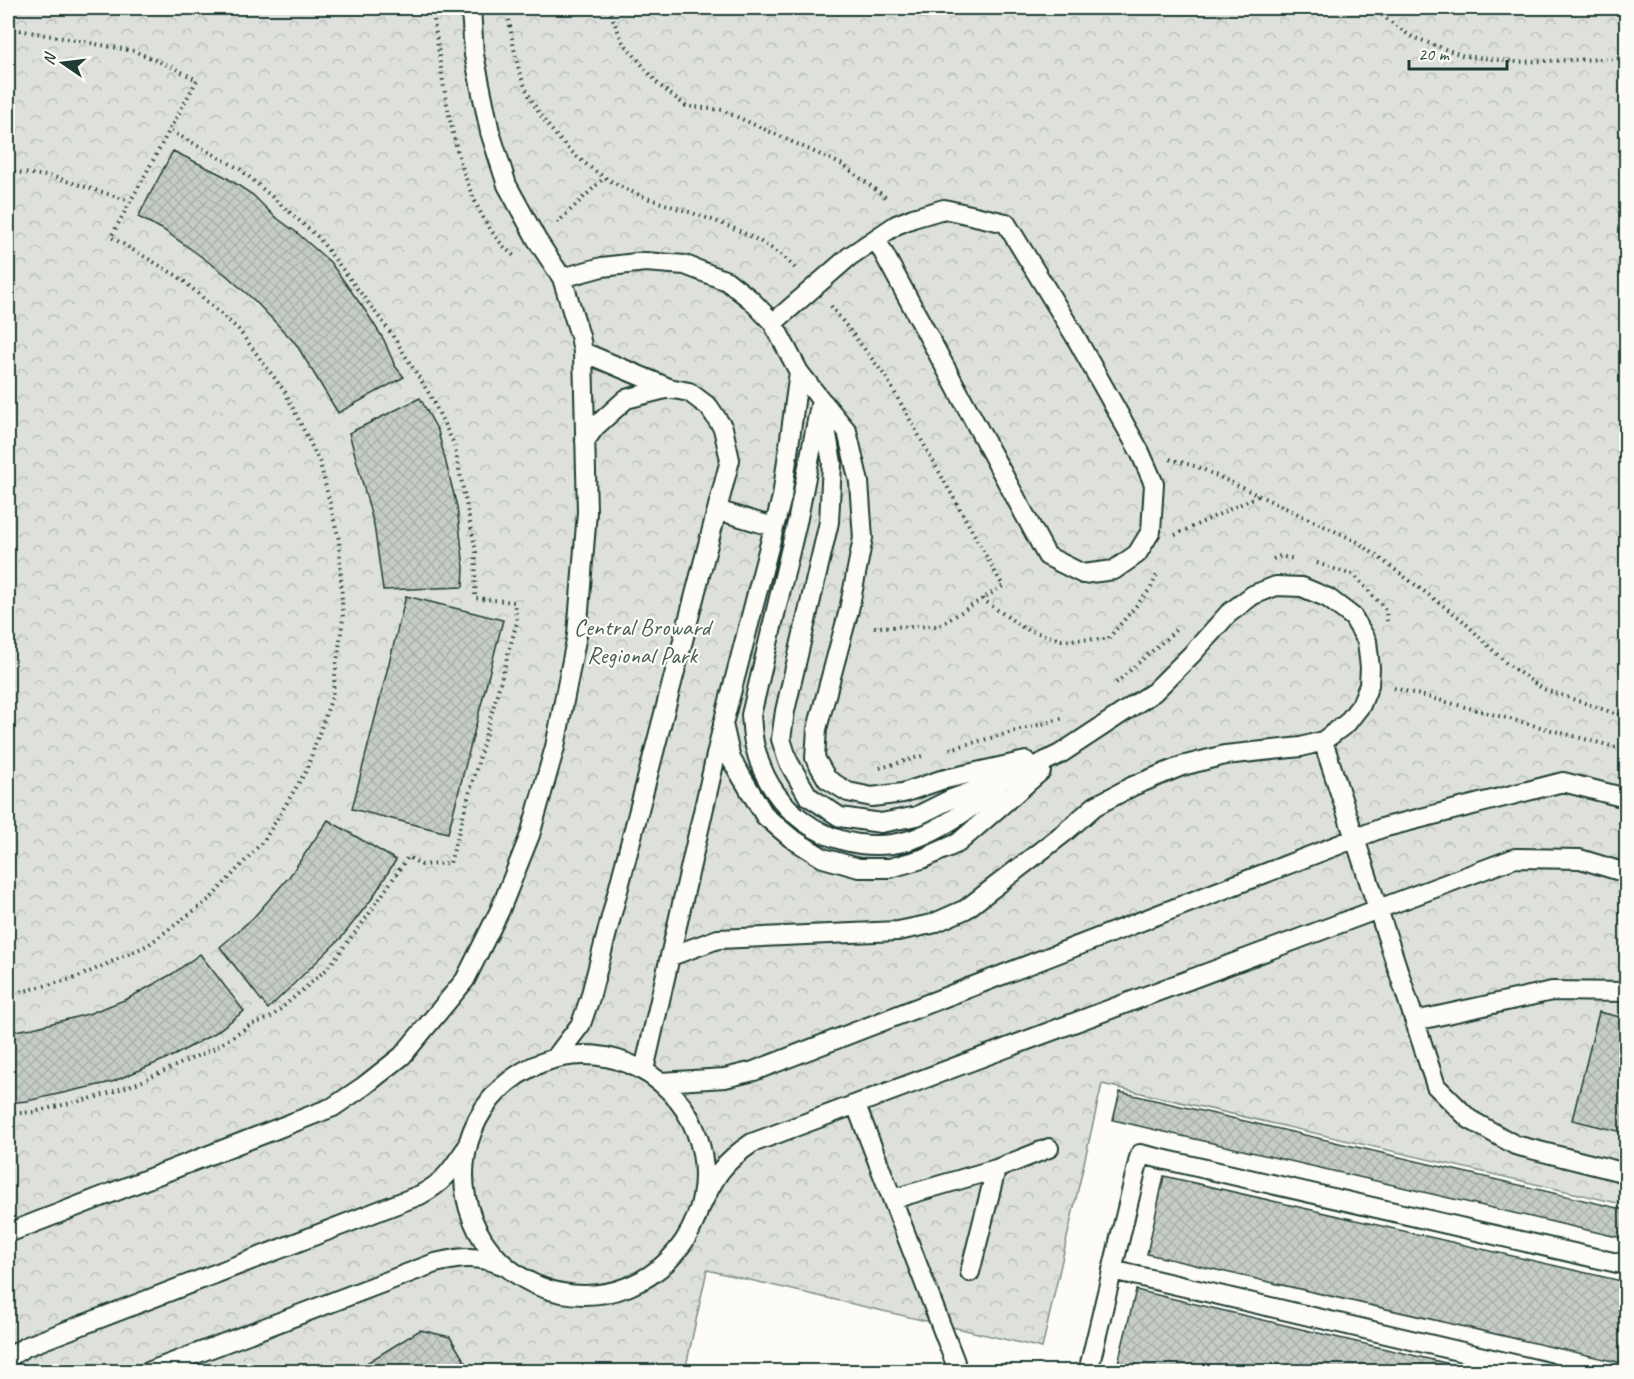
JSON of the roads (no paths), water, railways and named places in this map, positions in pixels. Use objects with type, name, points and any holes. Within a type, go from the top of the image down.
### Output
[{"type":"lane","points":[[8,1233],[333,1107],[364,1086],[402,1056],[465,980],[500,910],[530,835],[555,747],[577,635],[587,512],[583,352],[562,278],[537,240],[507,185],[490,132],[476,66],[471,8]]},
{"type":"lane","points":[[773,322],[850,256],[896,225],[944,209],[1006,223],[1075,336],[1140,452],[1154,484],[1151,531],[1137,554],[1114,570],[1083,574],[1047,556],[876,239]]},
{"type":"lane","points":[[562,278],[602,267],[645,262],[685,265],[727,281],[750,299],[773,322],[799,372],[847,431],[859,483],[863,538],[849,610],[817,729],[815,758],[827,779],[848,792],[872,797],[903,793],[941,780],[1060,754]]},
{"type":"lane","points":[[556,1057],[581,1024],[590,998],[730,460],[723,428],[709,407],[689,392],[669,388],[583,352]]},
{"type":"lane","points":[[644,1070],[723,724],[782,497],[799,372]]},
{"type":"lane","points":[[585,441],[595,427],[626,399],[669,388]]},
{"type":"lane","points":[[821,400],[798,518],[751,715],[755,748],[768,778],[787,807],[804,824],[831,838],[861,845],[893,844],[918,836],[955,819],[1015,776]]},
{"type":"lane","points":[[671,956],[718,939],[898,931],[932,924],[966,909],[1095,806],[1133,786],[1182,766],[1225,754],[1301,747],[1323,741],[1347,723],[1361,705],[1369,685],[1367,641],[1353,617],[1328,598],[1302,586],[1276,586],[1253,595],[1228,614],[1154,692],[1060,754],[1015,776],[949,800],[917,816],[881,823],[840,817],[808,796],[788,761],[781,739],[785,711],[829,522],[832,463],[821,400]]},
{"type":"lane","points":[[717,510],[774,527]]},
{"type":"lane","points":[[723,724],[731,759],[765,816],[791,838],[823,858],[859,868],[890,868],[922,859],[958,843],[1060,754]]},
{"type":"lane","points":[[1323,741],[1436,1086],[1469,1119],[1515,1145],[1626,1173]]},
{"type":"lane","points":[[661,1082],[725,1078],[754,1071],[1382,828],[1563,782],[1626,798]]},
{"type":"lane","points":[[148,1371],[435,1263],[460,1257],[486,1258],[539,1287],[558,1292],[578,1296],[618,1291],[654,1273],[675,1252],[682,1244],[714,1177],[732,1156],[752,1143],[1515,858],[1580,859],[1626,873]]},
{"type":"lane","points":[[1415,1021],[1552,991],[1626,992]]},
{"type":"lane","points":[[8,1358],[26,1347],[435,1188],[447,1177],[467,1146],[479,1115],[500,1089],[526,1069],[556,1057],[586,1054],[616,1058],[644,1070],[661,1082],[684,1108],[699,1139],[704,1174],[700,1208]]},
{"type":"lane","points":[[856,1105],[956,1362],[956,1371]]},
{"type":"lane","points":[[467,1146],[464,1179],[469,1211],[483,1241],[504,1266]]},
{"type":"lane","points":[[893,1199],[996,1169],[1049,1148]]},
{"type":"lane","points":[[1088,1371],[1140,1154],[1626,1265]]},
{"type":"lane","points":[[970,1272],[996,1169]]},
{"type":"lane","points":[[1112,1270],[1548,1371]]},
{"type":"park label","name":"Central Broward Regional Park","points":[[642,641]]}]
